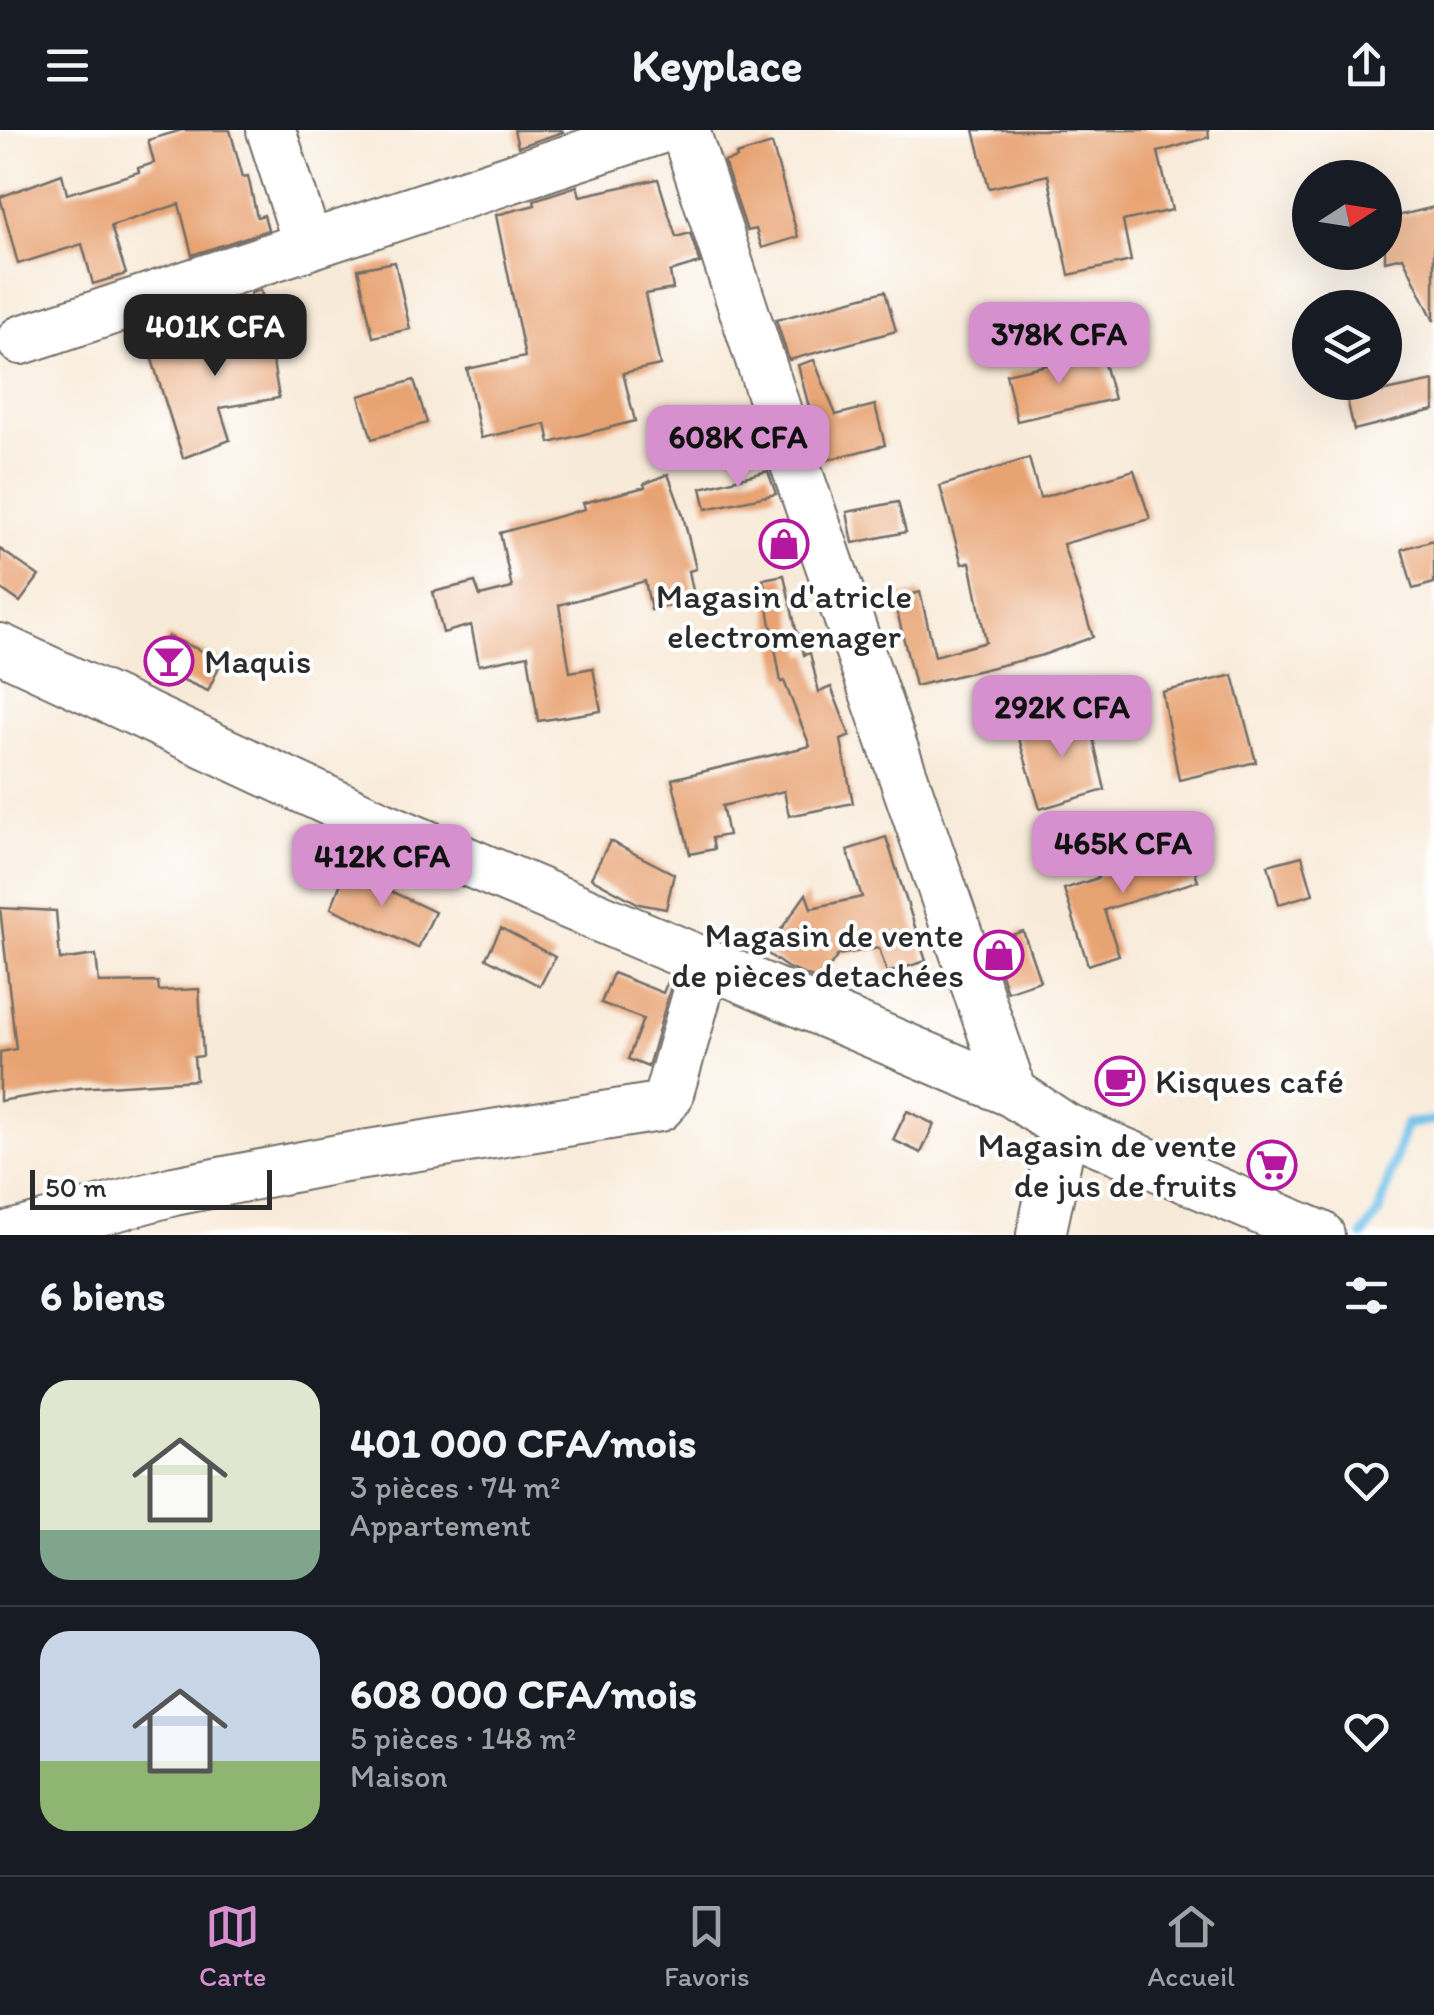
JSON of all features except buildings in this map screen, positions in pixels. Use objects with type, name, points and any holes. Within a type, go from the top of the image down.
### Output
[{"type":"street","points":[[271,130],[308,246]]},
{"type":"street","points":[[21,340],[308,246],[689,133],[793,458],[1013,1093]]},
{"type":"street","points":[[0,648],[376,823],[1013,1093],[1064,1127],[1320,1235]]},
{"type":"street","points":[[10,1235],[174,1191],[338,1158],[659,1107],[668,1097],[706,963]]},
{"type":"street","points":[[1041,1235],[1064,1127]]},
{"type":"waterway","points":[[1363,1235],[1379,1212],[1406,1124],[1434,1121]]},
{"type":"place","name":"Magasin d'atricle electromenager","points":[[784,544]]},
{"type":"place","name":"Maquis","points":[[169,661]]},
{"type":"place","name":"Magasin de vente de pièces detachées","points":[[999,955]]},
{"type":"place","name":"Kisques café","points":[[1120,1081]]},
{"type":"place","name":"Magasin de vente de jus de fruits","points":[[1272,1165]]}]
